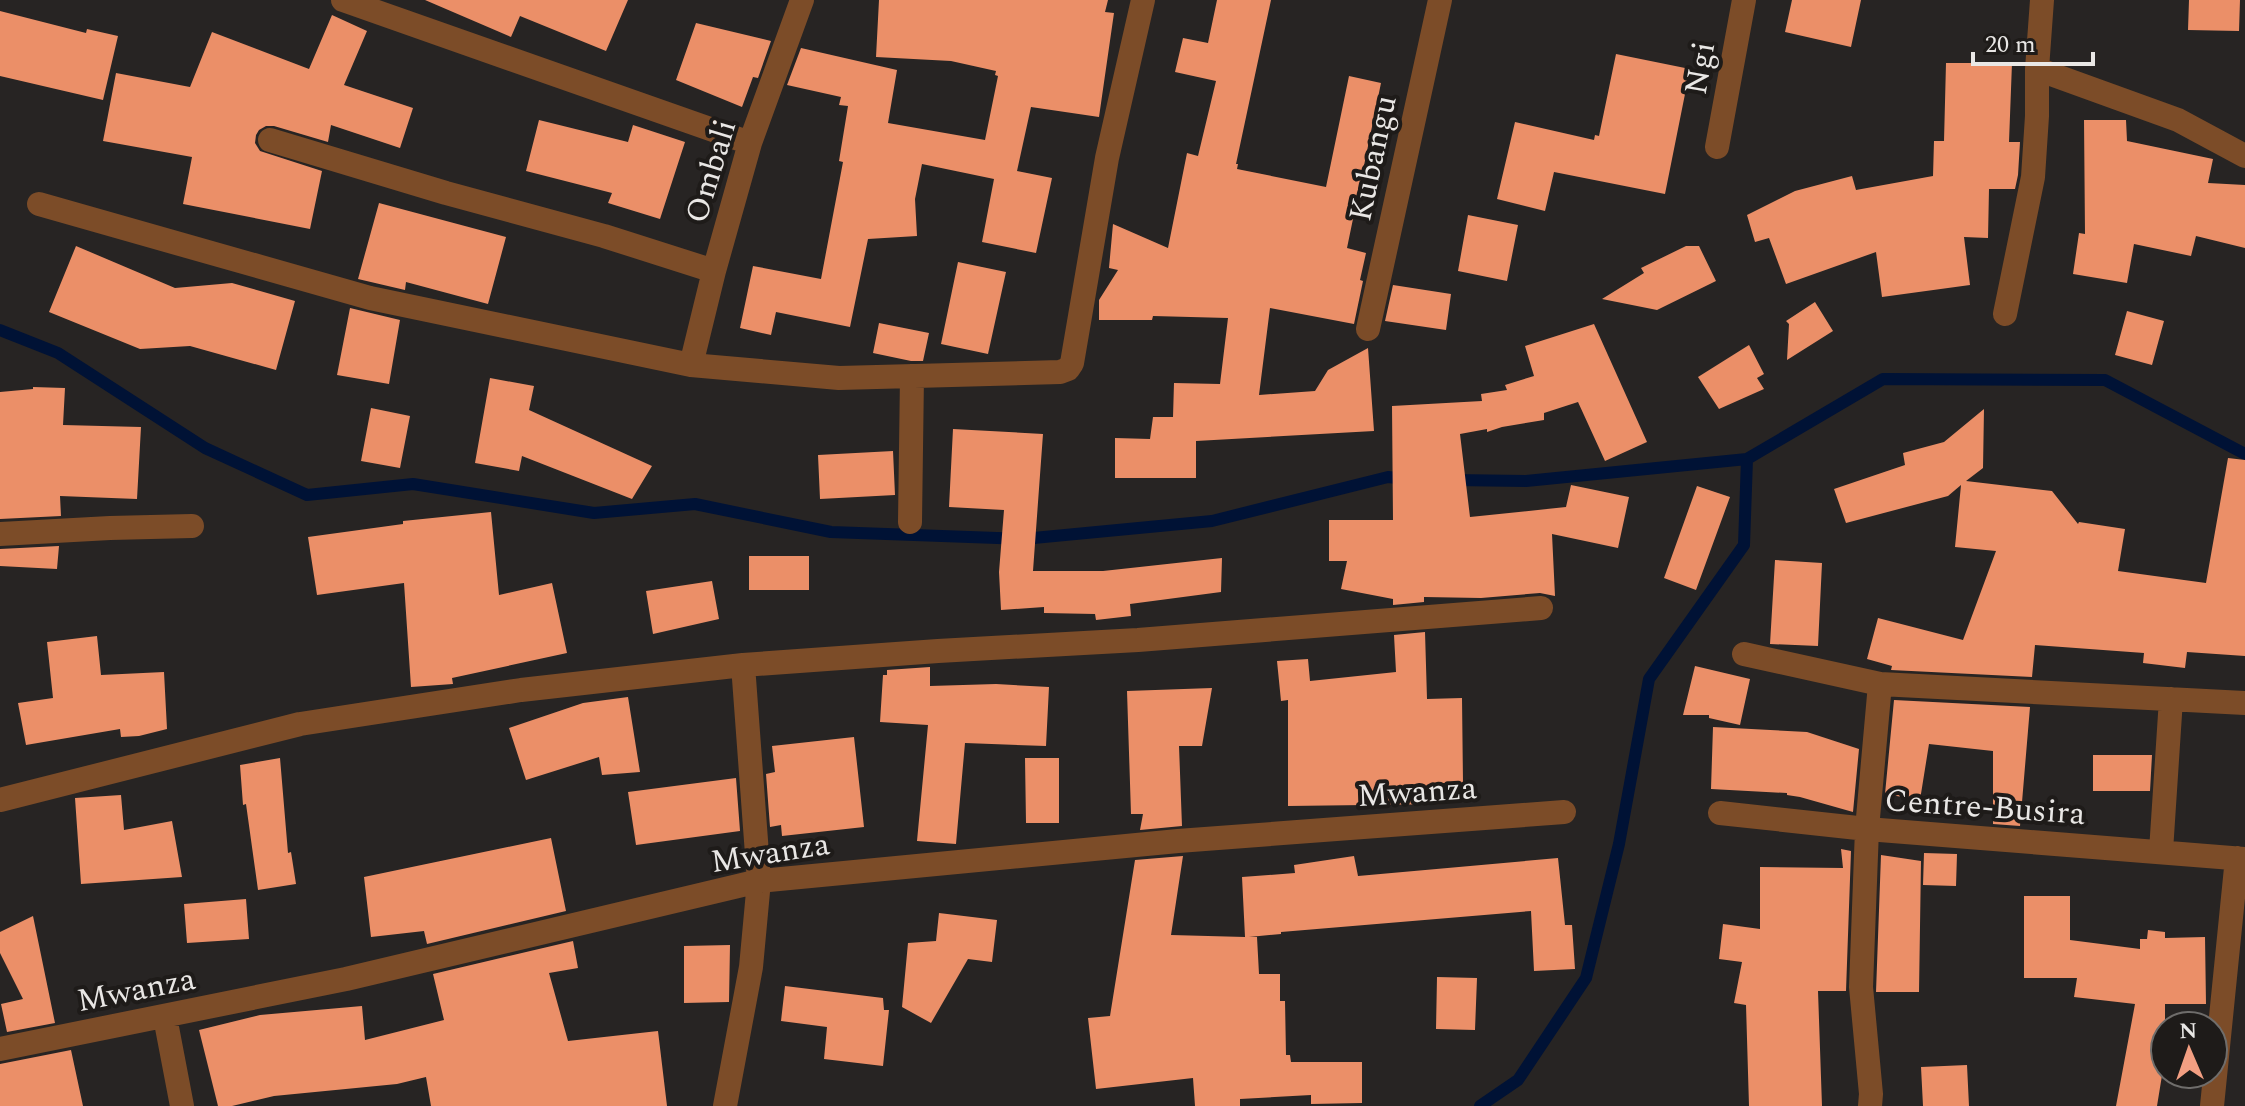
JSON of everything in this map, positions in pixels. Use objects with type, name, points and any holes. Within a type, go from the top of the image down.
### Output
[{"type":"street","points":[[343,0],[750,143]]},
{"type":"street","name":"Ombali","points":[[691,365],[750,143],[802,0]]},
{"type":"street","points":[[39,204],[370,298],[691,365],[839,378],[1060,372],[1072,363],[1107,158],[1143,0]]},
{"type":"street","name":"Kubangu","points":[[1368,329],[1440,0]]},
{"type":"street","name":"Ngi","points":[[1717,147],[1744,0]]},
{"type":"street","points":[[2005,314],[2033,177],[2042,0]]},
{"type":"street","points":[[2037,69],[2178,120],[2245,156]]},
{"type":"street","points":[[270,140],[604,236],[714,271]]},
{"type":"street","points":[[910,522],[912,376]]},
{"type":"street","points":[[0,534],[192,526]]},
{"type":"street","points":[[0,800],[300,724],[521,690],[743,665],[1138,640],[1541,608]]},
{"type":"street","points":[[1744,654],[1880,684],[2245,703]]},
{"type":"street","points":[[725,1106],[751,967],[759,881],[743,665]]},
{"type":"street","points":[[1870,1106],[1861,987],[1867,829],[1880,684]]},
{"type":"street","points":[[2161,851],[2171,699]]},
{"type":"street","name":"Mwanza","points":[[0,1049],[346,979],[759,881],[1178,841],[1564,812]]},
{"type":"street","name":"Centre-Busira","points":[[1720,813],[1867,829],[2241,858]]},
{"type":"street","points":[[2212,1106],[2241,858]]},
{"type":"street","points":[[165,1017],[182,1106]]},
{"type":"building","points":[[425,0],[628,0],[606,51],[520,16],[511,37]]},
{"type":"building","points":[[879,0],[1108,0],[1105,12],[1114,13],[1099,117],[1031,107],[1017,171],[1052,178],[1036,253],[982,242],[994,179],[922,164],[915,199],[917,236],[868,239],[850,327],[776,312],[771,335],[740,328],[753,266],[821,279],[843,162],[839,161],[848,106],[839,105],[841,97],[787,85],[801,48],[897,70],[888,123],[985,140],[998,76],[995,75],[996,71],[951,61],[876,57]]},
{"type":"building","points":[[1217,0],[1271,0],[1237,169],[1326,187],[1349,76],[1381,83],[1347,248],[1366,253],[1354,324],[1270,308],[1259,395],[1315,391],[1328,370],[1368,348],[1374,431],[1196,441],[1196,478],[1115,478],[1115,438],[1150,439],[1153,417],[1173,417],[1174,383],[1220,384],[1228,318],[1153,316],[1152,320],[1099,320],[1099,300],[1118,270],[1109,268],[1113,224],[1168,248],[1187,153],[1198,156],[1216,81],[1175,72],[1183,38],[1208,43]]},
{"type":"building","points":[[1792,0],[1861,0],[1851,47],[1785,32]]},
{"type":"building","points":[[2189,0],[2240,0],[2239,31],[2188,30]]},
{"type":"building","points":[[0,11],[86,33],[87,29],[118,36],[103,100],[0,76]]},
{"type":"building","points":[[332,15],[367,31],[344,85],[413,108],[400,148],[331,125],[328,142],[274,126],[259,130],[255,143],[260,151],[322,171],[310,229],[183,204],[192,157],[103,141],[116,73],[190,87],[212,32],[309,69]]},
{"type":"building","points":[[696,23],[771,41],[758,78],[753,77],[742,107],[676,80]]},
{"type":"building","points":[[1616,54],[1690,69],[1665,194],[1554,172],[1545,211],[1497,199],[1515,122],[1594,140],[1595,135],[1599,136]]},
{"type":"building","points":[[1946,63],[2012,63],[2009,142],[2020,142],[2018,175],[2015,189],[1989,189],[1988,238],[1964,237],[1970,285],[1882,297],[1876,252],[1786,284],[1769,238],[1755,242],[1747,215],[1795,191],[1852,176],[1856,190],[1933,176],[1934,141],[1944,141]]},
{"type":"building","points":[[539,120],[628,142],[633,125],[685,142],[660,219],[608,203],[612,193],[526,171]]},
{"type":"building","points":[[2084,120],[2126,120],[2127,141],[2213,159],[2208,183],[2245,185],[2245,248],[2196,236],[2191,256],[2134,244],[2127,283],[2073,274],[2079,233],[2085,234]]},
{"type":"building","points":[[379,203],[506,237],[488,304],[406,282],[405,290],[358,279]]},
{"type":"building","points":[[1468,215],[1518,225],[1507,281],[1458,271]]},
{"type":"building","points":[[76,246],[175,288],[232,283],[295,301],[276,370],[190,346],[140,349],[49,312]]},
{"type":"building","points":[[1686,246],[1699,246],[1716,281],[1657,310],[1602,299],[1644,273],[1641,268]]},
{"type":"building","points":[[958,262],[1006,272],[988,354],[941,344]]},
{"type":"building","points":[[1393,285],[1451,294],[1446,330],[1385,321]]},
{"type":"building","points":[[1815,302],[1833,331],[1787,360],[1789,324],[1786,321]]},
{"type":"building","points":[[350,308],[400,320],[389,384],[337,375]]},
{"type":"building","points":[[2127,311],[2164,321],[2152,365],[2115,355]]},
{"type":"building","points":[[879,323],[929,333],[923,361],[873,353]]},
{"type":"building","points":[[1594,324],[1647,442],[1605,461],[1578,402],[1544,413],[1544,420],[1487,432],[1487,429],[1460,434],[1470,517],[1566,507],[1571,485],[1629,497],[1618,548],[1552,534],[1555,596],[1540,593],[1481,598],[1424,597],[1424,602],[1393,605],[1393,599],[1341,589],[1347,561],[1329,561],[1329,520],[1393,520],[1392,406],[1482,401],[1481,394],[1507,390],[1505,385],[1534,376],[1525,346]]},
{"type":"building","points":[[1749,345],[1764,374],[1757,378],[1764,389],[1719,409],[1698,377]]},
{"type":"building","points":[[490,378],[534,386],[529,410],[652,466],[632,499],[522,456],[519,471],[475,463]]},
{"type":"building","points":[[33,387],[65,388],[63,425],[141,427],[137,499],[60,496],[61,516],[0,519],[0,392]]},
{"type":"building","points":[[371,408],[410,416],[400,468],[361,461]]},
{"type":"building","points":[[1984,409],[1983,468],[1966,481],[2052,491],[2078,524],[2125,529],[2118,571],[2206,583],[2228,458],[2245,460],[2245,656],[2187,652],[2185,668],[2143,663],[2144,653],[2035,645],[2032,677],[1891,670],[1892,666],[1867,659],[1878,618],[1963,640],[1996,551],[1955,547],[1961,485],[1948,496],[1846,523],[1834,489],[1905,465],[1903,453],[1944,442]]},
{"type":"building","points":[[953,429],[1043,434],[1033,571],[1103,571],[1222,558],[1221,592],[1130,604],[1131,616],[1096,620],[1095,614],[1044,613],[1044,607],[1001,610],[999,572],[1004,510],[949,507]]},
{"type":"building","points":[[893,451],[895,495],[820,499],[818,455]]},
{"type":"building","points":[[1697,486],[1730,497],[1696,590],[1664,578]]},
{"type":"building","points":[[491,512],[499,595],[552,583],[567,653],[452,678],[453,684],[411,687],[404,583],[317,595],[308,537],[403,524],[403,521]]},
{"type":"building","points":[[59,546],[57,569],[0,566],[0,549]]},
{"type":"building","points":[[749,556],[809,556],[809,590],[749,590]]},
{"type":"building","points":[[1775,560],[1822,563],[1818,646],[1770,644]]},
{"type":"building","points":[[712,581],[719,619],[653,634],[646,591]]},
{"type":"building","points":[[1425,632],[1427,699],[1462,698],[1463,783],[1442,783],[1443,804],[1288,806],[1288,700],[1281,701],[1277,661],[1308,659],[1310,681],[1396,672],[1394,635]]},
{"type":"building","points":[[97,636],[101,675],[164,672],[167,729],[121,737],[120,729],[26,745],[18,703],[53,698],[47,642]]},
{"type":"building","points":[[1695,666],[1750,679],[1740,725],[1709,718],[1709,715],[1683,715]]},
{"type":"building","points":[[930,667],[930,686],[996,684],[1049,687],[1046,746],[965,743],[956,844],[917,841],[928,725],[880,722],[883,675],[887,675],[887,670]]},
{"type":"building","points":[[1212,688],[1202,746],[1179,746],[1182,826],[1140,830],[1143,814],[1131,814],[1127,691]]},
{"type":"building","points":[[628,697],[640,772],[602,775],[599,757],[526,780],[509,728],[583,703]]},
{"type":"building","points":[[1894,700],[2030,707],[2020,826],[1993,824],[1993,751],[1929,744],[1920,800],[1885,794]]},
{"type":"building","points":[[1713,727],[1807,732],[1859,749],[1853,812],[1787,793],[1711,789]]},
{"type":"building","points":[[854,737],[864,827],[782,836],[781,825],[770,827],[766,774],[775,772],[772,746]]},
{"type":"building","points":[[2093,755],[2152,755],[2150,791],[2093,791]]},
{"type":"building","points":[[280,758],[288,853],[291,852],[296,884],[258,890],[246,804],[243,805],[240,765]]},
{"type":"building","points":[[1025,758],[1059,758],[1059,823],[1026,823]]},
{"type":"building","points":[[736,778],[740,831],[636,845],[628,792]]},
{"type":"building","points":[[121,795],[124,830],[172,821],[182,877],[81,884],[75,798]]},
{"type":"building","points":[[551,838],[566,911],[427,944],[424,931],[371,937],[364,877]]},
{"type":"building","points":[[1841,849],[1851,851],[1846,991],[1818,991],[1822,1106],[1749,1106],[1746,1005],[1734,1003],[1742,962],[1719,959],[1723,924],[1760,929],[1760,867],[1843,868]]},
{"type":"building","points":[[1924,853],[1957,854],[1956,886],[1923,885]]},
{"type":"building","points":[[1881,855],[1921,861],[1919,992],[1876,992]]},
{"type":"building","points":[[1183,856],[1171,935],[1245,937],[1242,877],[1295,873],[1294,865],[1354,856],[1358,876],[1558,858],[1565,925],[1572,925],[1575,969],[1534,971],[1531,911],[1249,937],[1257,937],[1259,974],[1280,974],[1280,1001],[1285,1001],[1286,1055],[1290,1055],[1291,1062],[1362,1062],[1362,1103],[1311,1104],[1311,1095],[1240,1099],[1240,1106],[1195,1106],[1193,1078],[1096,1089],[1088,1018],[1110,1016],[1135,860]]},
{"type":"building","points":[[2024,896],[2070,896],[2070,940],[2140,949],[2140,939],[2147,939],[2148,930],[2165,932],[2165,938],[2205,937],[2206,1004],[2165,1004],[2165,1010],[2149,1010],[2149,1090],[2160,1090],[2157,1106],[2116,1106],[2135,1004],[2074,997],[2077,978],[2024,978]]},
{"type":"building","points":[[246,899],[249,939],[187,943],[184,904]]},
{"type":"building","points":[[939,913],[997,920],[992,962],[968,959],[931,1023],[902,1007],[908,943],[936,941]]},
{"type":"building","points":[[33,916],[55,1023],[7,1032],[1,1004],[23,999],[0,953],[0,932]]},
{"type":"building","points":[[573,941],[578,968],[549,973],[568,1041],[658,1031],[667,1106],[431,1106],[426,1077],[397,1084],[274,1096],[232,1106],[218,1106],[199,1030],[260,1015],[362,1006],[365,1040],[444,1020],[433,974]]},
{"type":"building","points":[[730,945],[729,1002],[684,1003],[684,946]]},
{"type":"building","points":[[1437,977],[1477,978],[1475,1030],[1436,1029]]},
{"type":"building","points":[[785,986],[883,998],[884,1010],[889,1010],[883,1066],[824,1059],[827,1027],[781,1021]]},
{"type":"building","points":[[71,1050],[83,1106],[0,1106],[0,1064]]},
{"type":"building","points":[[1967,1065],[1969,1106],[1923,1106],[1921,1067]]},
{"type":"waterway","points":[[0,330],[58,353],[205,448],[307,495],[413,484],[594,513],[695,504],[831,532],[1023,539],[1212,521],[1388,477],[1406,479]]},
{"type":"waterway","points":[[1480,1106],[1518,1080],[1586,978],[1619,844],[1649,679],[1744,545],[1747,459],[1883,379],[2105,380],[2245,454]]},
{"type":"waterway","points":[[1452,480],[1526,481],[1747,459]]}]
